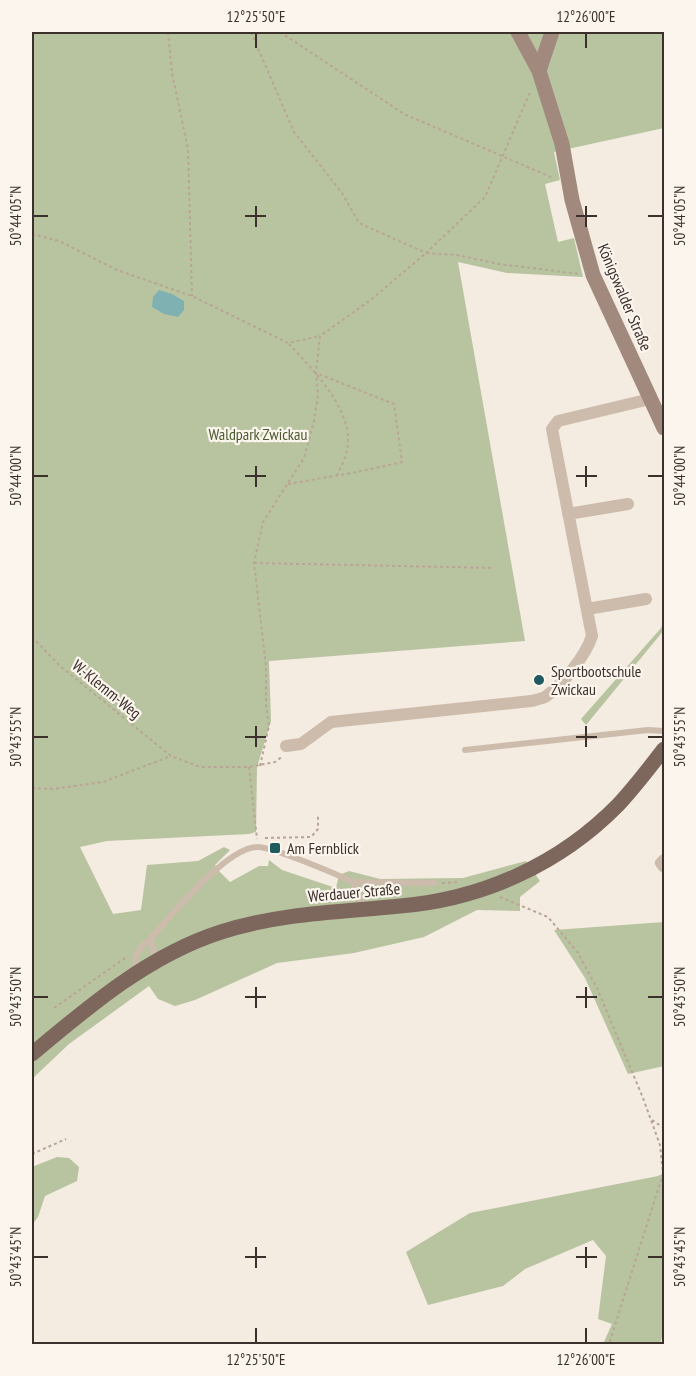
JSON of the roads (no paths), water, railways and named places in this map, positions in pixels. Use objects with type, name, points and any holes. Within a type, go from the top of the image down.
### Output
[{"type":"main road","name":"Werdauer Straße","points":[[32,1054],[81,1014],[136,974],[188,944],[253,923],[287,916],[435,902],[483,884],[518,876],[547,861],[593,828],[618,805],[664,749]]},
{"type":"street","name":"Königswalder Straße","points":[[518,32],[539,71],[562,144],[581,237],[593,275],[664,428]]},
{"type":"street","points":[[539,71],[552,32]]},
{"type":"street","points":[[289,746],[302,744],[331,722],[531,701],[543,698],[554,690],[588,646],[592,636],[552,429],[558,420],[650,399]]},
{"type":"street","points":[[568,514],[628,504]]},
{"type":"street","points":[[587,609],[646,599]]},
{"type":"street","points":[[664,860],[661,863],[664,867]]},
{"type":"lane","points":[[465,750],[648,730],[664,731]]},
{"type":"lane","points":[[136,974],[134,960],[137,950],[228,858],[257,846],[353,882],[434,883]]},
{"type":"lane","points":[[353,882],[365,909]]},
{"type":"lane","points":[[150,939],[156,961]]},
{"type":"water","points":[[159,290],[184,301],[184,310],[178,317],[164,314],[152,307],[153,297]]},
{"type":"place","name":"Sportbootschule Zwickau","points":[[539,680]]},
{"type":"place","name":"Am Fernblick","points":[[275,848]]},
{"type":"park label","name":"Waldpark Zwickau","points":[[258,434]]}]
